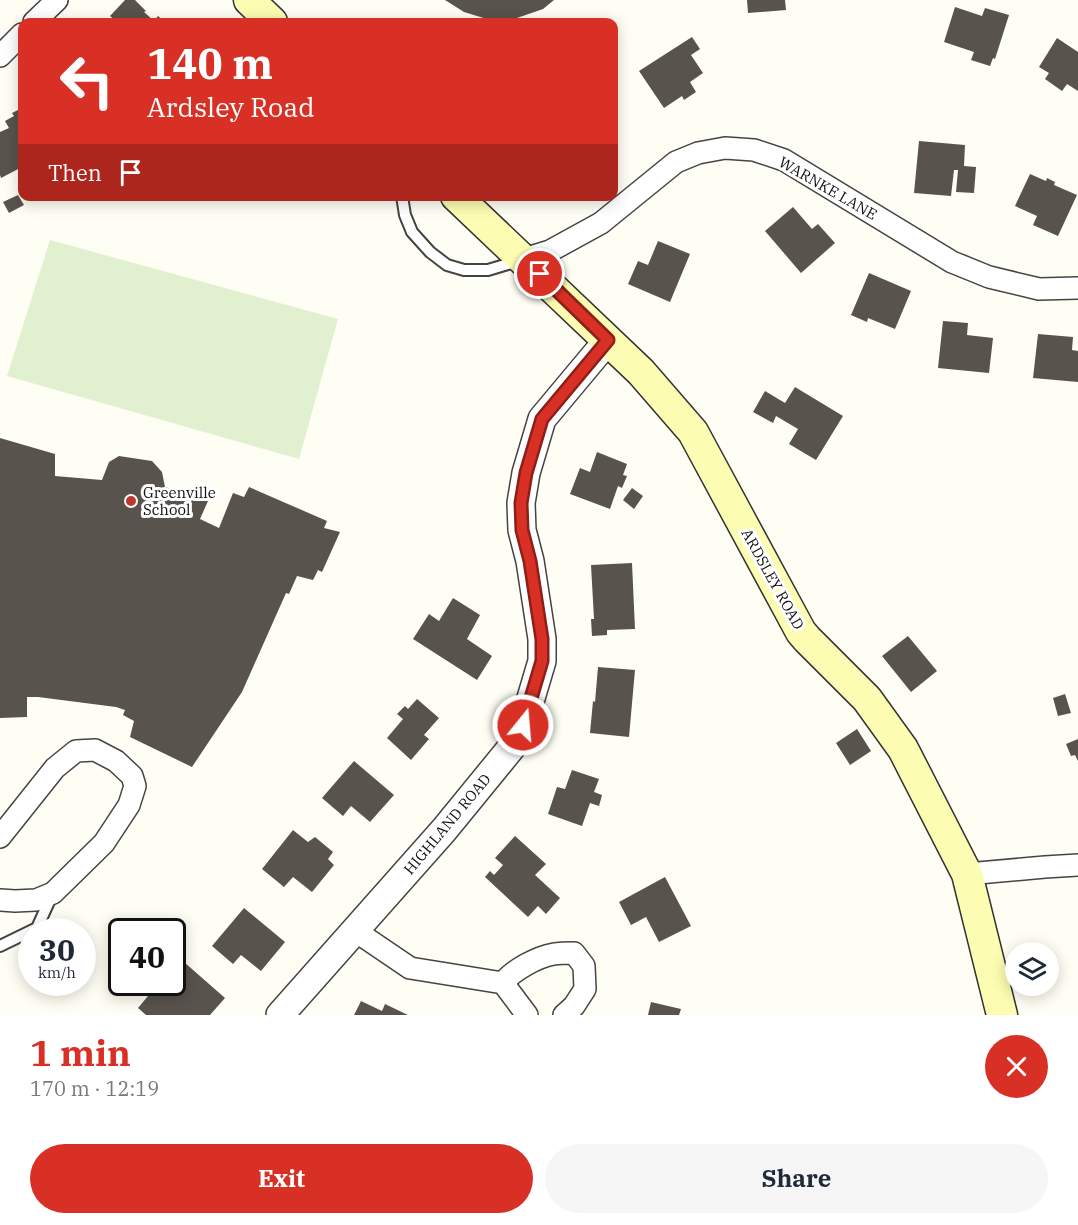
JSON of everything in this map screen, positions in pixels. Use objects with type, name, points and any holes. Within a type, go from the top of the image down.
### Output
[{"type":"main road","points":[[249,0],[268,18]]},
{"type":"main road","name":"ARDSLEY ROAD","points":[[461,201],[641,372],[693,432],[801,632],[867,699],[903,749],[967,874],[1002,1015]]},
{"type":"street","points":[[38,18],[57,0]]},
{"type":"street","points":[[0,56],[18,38]]},
{"type":"street","name":"WARNKE LANE","points":[[524,259],[550,252],[601,224],[676,162],[698,153],[725,148],[754,150],[784,160],[952,262],[989,277],[1039,289],[1078,288]]},
{"type":"street","name":"HIGHLAND ROAD","points":[[280,1015],[444,830],[511,748],[523,725],[542,661],[542,639],[530,561],[522,530],[521,503],[526,473],[542,419],[608,340]]},
{"type":"street","points":[[0,837],[55,768],[76,751],[95,750],[116,761],[132,776],[135,786],[129,805],[104,843],[53,893],[36,900],[0,900]]},
{"type":"street","points":[[967,874],[1078,865]]},
{"type":"street","points":[[354,930],[410,968],[503,983],[527,1015]]},
{"type":"street","points":[[503,983],[509,975],[522,966],[552,954],[574,953],[584,966],[585,988],[574,1006],[564,1015]]},
{"type":"lane","points":[[403,201],[405,215],[412,232],[430,252],[447,265],[464,270],[488,270],[524,259]]},
{"type":"lane","points":[[0,946],[37,928],[53,893]]},
{"type":"green space","points":[[50,240],[338,319],[299,459],[7,376]]},
{"type":"building","points":[[125,0],[135,0],[151,18],[112,18],[110,16]]},
{"type":"building","points":[[445,0],[554,0],[543,9],[517,18],[484,18],[464,12]]},
{"type":"building","points":[[747,0],[785,0],[786,10],[748,13]]},
{"type":"building","points":[[955,7],[982,16],[985,8],[1009,15],[995,59],[993,58],[990,66],[971,60],[974,52],[944,42]]},
{"type":"building","points":[[692,37],[700,49],[691,55],[703,73],[690,82],[696,92],[684,100],[682,96],[664,108],[639,71]]},
{"type":"building","points":[[1057,38],[1078,52],[1078,91],[1067,84],[1062,91],[1045,79],[1049,73],[1039,67]]},
{"type":"building","points":[[18,110],[18,169],[1,178],[0,132],[9,128],[5,121],[14,116],[12,113]]},
{"type":"building","points":[[919,141],[965,145],[964,166],[976,167],[974,193],[956,192],[958,170],[954,170],[951,196],[914,193]]},
{"type":"building","points":[[1030,174],[1046,181],[1047,178],[1055,182],[1054,185],[1077,195],[1058,236],[1033,225],[1037,216],[1015,206]]},
{"type":"building","points":[[18,195],[18,201],[22,201],[24,205],[9,213],[3,202]]},
{"type":"building","points":[[793,207],[812,229],[818,224],[835,243],[801,273],[765,231]]},
{"type":"building","points":[[658,241],[690,254],[670,302],[628,284],[638,261],[648,265]]},
{"type":"building","points":[[869,273],[911,291],[895,329],[868,318],[867,322],[851,315]]},
{"type":"building","points":[[943,321],[968,323],[967,335],[993,338],[989,373],[938,368]]},
{"type":"building","points":[[1038,334],[1073,337],[1072,350],[1078,351],[1078,382],[1033,378]]},
{"type":"building","points":[[795,387],[843,416],[816,460],[789,444],[798,429],[776,416],[773,423],[753,412],[765,391],[785,403]]},
{"type":"building","points":[[0,438],[55,454],[55,476],[102,480],[109,462],[119,456],[152,461],[162,472],[165,487],[208,501],[200,519],[219,528],[233,493],[244,497],[249,487],[327,521],[324,528],[340,532],[322,572],[318,570],[313,580],[297,576],[289,594],[286,593],[242,692],[192,767],[130,737],[134,721],[123,715],[125,710],[116,707],[27,697],[27,717],[0,718]]},
{"type":"building","points":[[597,452],[627,464],[623,475],[627,476],[622,488],[618,486],[610,509],[570,494],[580,468],[590,472]]},
{"type":"building","points":[[632,488],[643,496],[634,509],[623,500]]},
{"type":"building","points":[[632,563],[635,629],[607,630],[607,635],[592,636],[591,619],[594,619],[591,565]]},
{"type":"building","points":[[453,598],[480,615],[467,639],[492,656],[477,680],[413,639],[429,614],[439,621]]},
{"type":"building","points":[[908,636],[937,671],[911,692],[882,656]]},
{"type":"building","points":[[598,667],[635,670],[629,737],[590,733]]},
{"type":"building","points":[[1065,694],[1071,713],[1058,716],[1053,698]]},
{"type":"building","points":[[417,699],[439,718],[424,735],[429,739],[411,760],[387,738],[403,719],[397,714],[405,706],[408,709]]},
{"type":"building","points":[[857,729],[871,751],[850,765],[836,743]]},
{"type":"building","points":[[1078,739],[1078,761],[1075,755],[1071,756],[1066,744]]},
{"type":"building","points":[[354,761],[394,795],[370,822],[351,806],[343,816],[322,798]]},
{"type":"building","points":[[572,770],[599,779],[594,792],[602,795],[599,806],[590,803],[582,826],[548,814],[557,787],[565,789]]},
{"type":"building","points":[[293,830],[308,842],[315,837],[333,852],[328,859],[334,865],[312,892],[293,877],[284,887],[262,869]]},
{"type":"building","points":[[515,836],[546,864],[535,875],[560,898],[546,914],[538,906],[528,917],[485,877],[490,871],[494,875],[503,865],[495,858]]},
{"type":"building","points":[[665,877],[691,926],[659,942],[646,917],[631,925],[619,902]]},
{"type":"building","points":[[244,908],[285,942],[261,971],[241,955],[233,964],[212,946]]},
{"type":"building","points":[[186,964],[225,998],[210,1015],[146,1015],[138,1008],[148,996],[186,996]]},
{"type":"building","points":[[361,1001],[382,1011],[385,1004],[408,1015],[354,1015]]},
{"type":"building","points":[[651,1002],[681,1009],[679,1015],[648,1015]]},
{"type":"place","name":"Greenville School","points":[[131,501]]},
{"type":"route","points":[[523,725],[542,661],[542,639],[530,561],[522,530],[521,503],[526,473],[542,419],[608,340],[540,274]]}]
